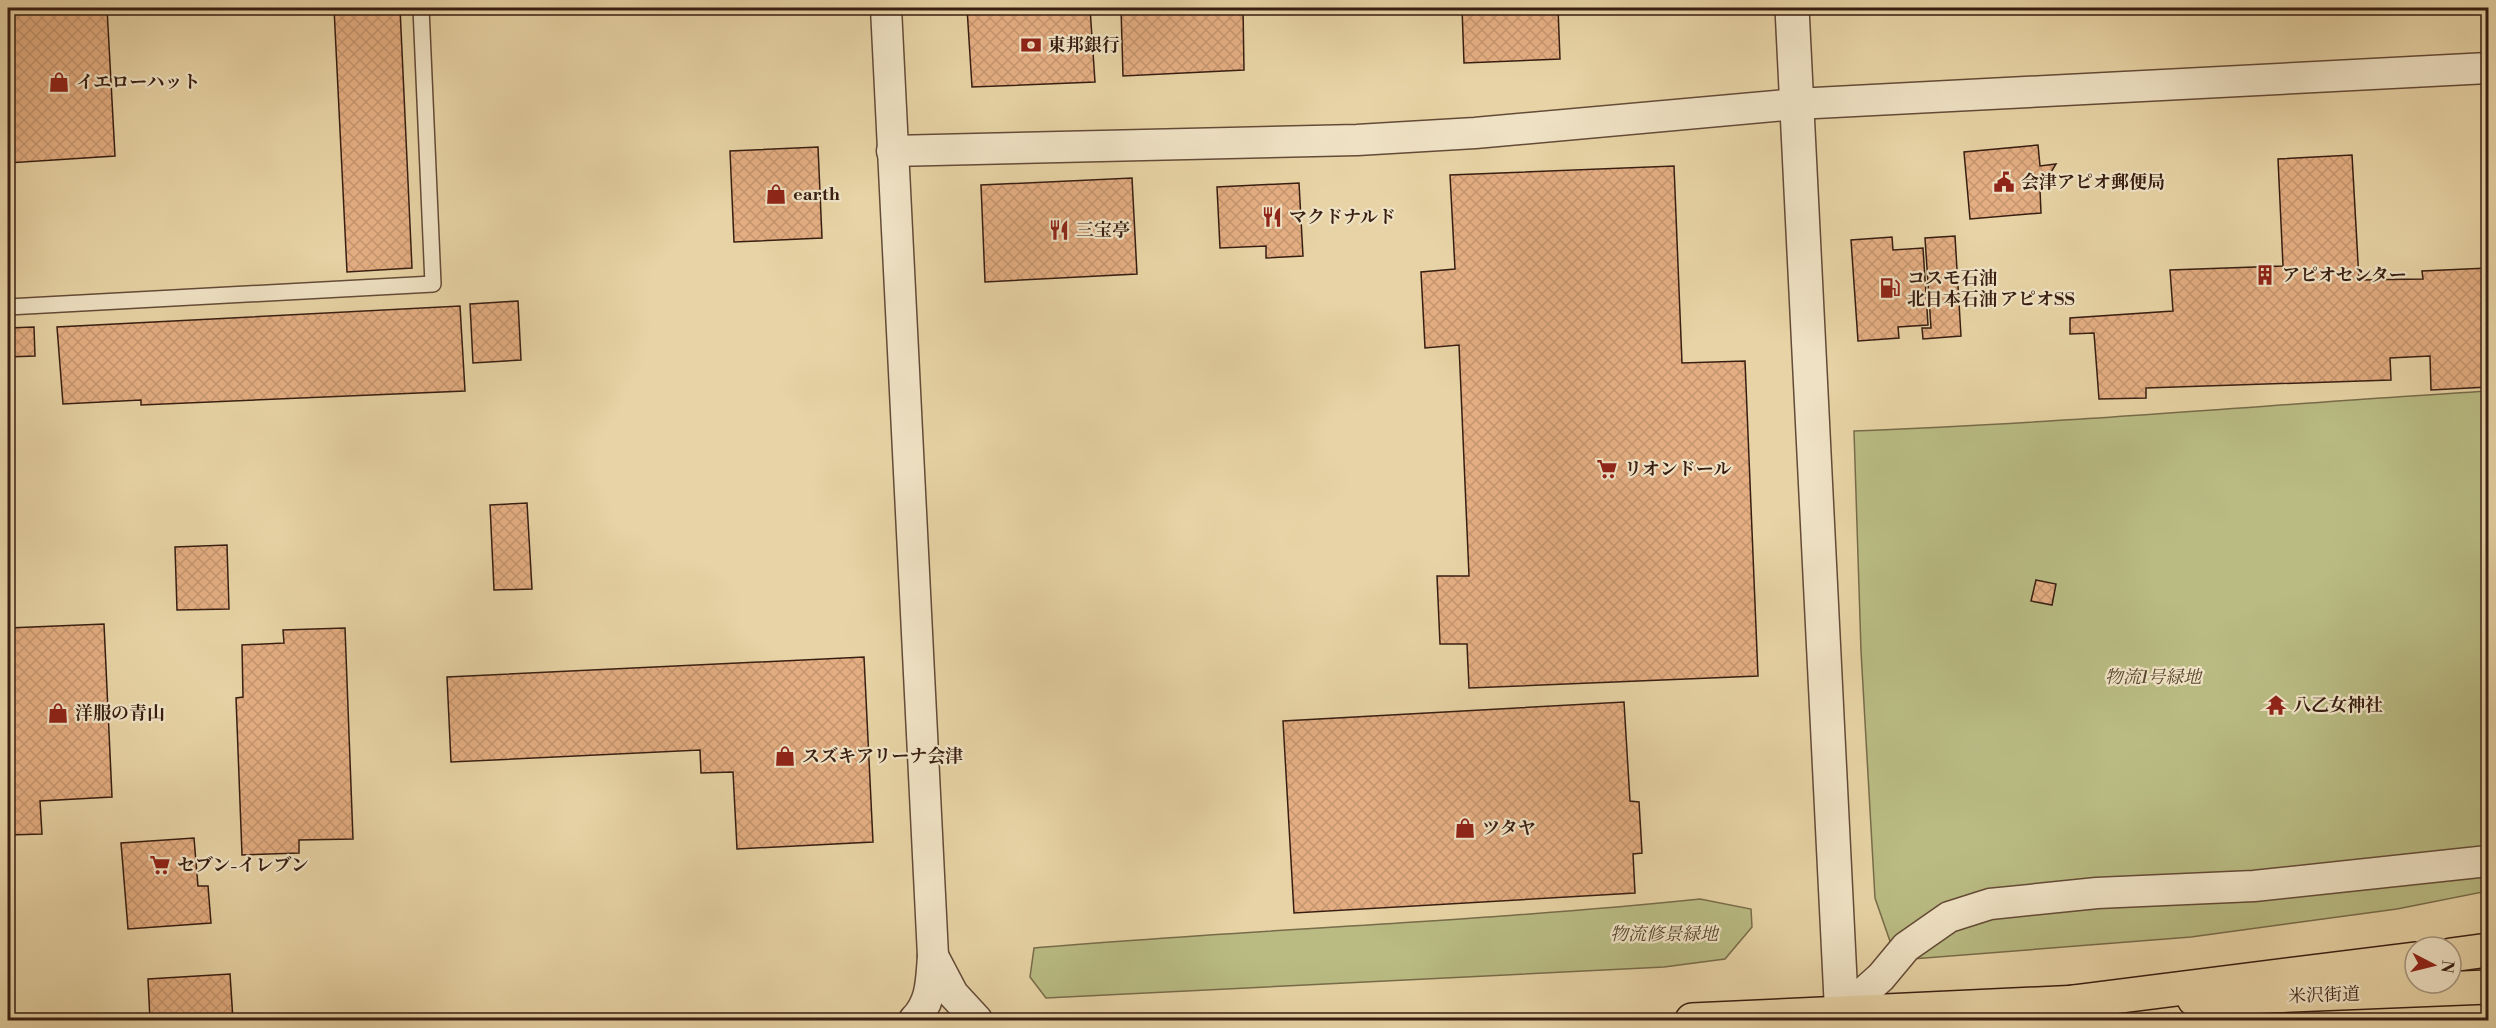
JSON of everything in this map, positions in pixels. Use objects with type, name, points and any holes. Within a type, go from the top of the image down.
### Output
[{"type":"highway","points":[[2463,953],[2488,950]]},
{"type":"highway","points":[[2073,1002],[2403,961]]},
{"type":"highway","name":"米沢街道","points":[[1692,1020],[1842,1017],[2073,1002],[2313,996],[2488,987]]},
{"type":"street","points":[[886,8],[933,956],[931,992],[922,1012],[914,1020]]},
{"type":"street","points":[[1792,8],[1842,1017]]},
{"type":"street","points":[[892,151],[1357,140],[1475,133],[1796,104],[2488,68]]},
{"type":"street","points":[[1842,1017],[1906,947],[1949,916],[1990,904],[2097,893],[2254,886],[2488,861]]},
{"type":"street","points":[[933,956],[953,994],[977,1020]]},
{"type":"lane","points":[[8,306],[433,284],[421,8]]},
{"type":"green space","name":"物流1号緑地","points":[[2488,391],[2488,891],[2397,909],[2191,937],[1912,959],[1891,944],[1875,898],[1861,651],[1854,431],[2092,418]]},
{"type":"green space","name":"物流修景緑地","points":[[1700,899],[1751,909],[1752,927],[1725,959],[1664,967],[1046,998],[1030,977],[1034,948],[1534,914]]},
{"type":"building","name":"イエローハット","points":[[8,8],[107,8],[115,156],[8,163]]},
{"type":"building","points":[[334,8],[400,8],[412,268],[347,272]]},
{"type":"building","name":"東邦銀行","points":[[967,8],[1090,8],[1095,82],[972,87]]},
{"type":"building","points":[[1121,8],[1243,8],[1244,70],[1123,76]]},
{"type":"building","points":[[1462,8],[1558,8],[1560,59],[1464,63]]},
{"type":"building","points":[[2038,145],[2040,166],[2056,164],[2040,190],[2041,213],[1970,219],[1964,152]]},
{"type":"building","name":"earth","points":[[818,147],[822,238],[734,242],[730,151]]},
{"type":"building","name":"アピオセンター","points":[[2352,155],[2359,280],[2423,279],[2422,271],[2488,268],[2488,387],[2431,390],[2430,356],[2390,358],[2391,380],[2146,388],[2146,398],[2099,399],[2094,333],[2070,334],[2070,318],[2173,311],[2170,270],[2283,266],[2278,159]]},
{"type":"building","name":"リオンドール","points":[[1674,166],[1682,363],[1745,361],[1758,676],[1469,688],[1467,644],[1440,644],[1437,576],[1469,576],[1459,345],[1425,348],[1421,272],[1455,269],[1450,175]]},
{"type":"building","name":"三宝亭","points":[[1132,178],[1137,274],[985,282],[981,185]]},
{"type":"building","points":[[1299,183],[1303,256],[1266,258],[1266,246],[1220,248],[1217,187]]},
{"type":"building","points":[[1955,236],[1961,336],[1923,339],[1922,328],[1931,328],[1925,238]]},
{"type":"building","name":"コスモ石油 北日本石油 アピオSS","points":[[1892,237],[1893,250],[1923,248],[1928,325],[1898,327],[1899,338],[1858,341],[1851,240]]},
{"type":"building","points":[[518,301],[521,360],[473,363],[470,304]]},
{"type":"building","points":[[460,306],[465,391],[141,405],[141,400],[63,404],[57,327]]},
{"type":"building","points":[[34,327],[35,356],[8,357],[8,328]]},
{"type":"building","points":[[527,503],[532,589],[494,590],[490,505]]},
{"type":"building","points":[[227,545],[229,609],[177,610],[175,547]]},
{"type":"building","points":[[2036,580],[2056,584],[2052,605],[2031,601]]},
{"type":"building","name":"洋服の青山","points":[[104,624],[112,797],[40,801],[42,834],[8,835],[8,628]]},
{"type":"building","points":[[345,628],[353,839],[299,840],[299,853],[242,855],[236,698],[243,697],[242,645],[284,643],[283,630]]},
{"type":"building","name":"スズキアリーナ会津","points":[[864,657],[873,842],[737,849],[733,772],[701,773],[700,750],[451,762],[447,677]]},
{"type":"building","name":"ツタヤ","points":[[1624,702],[1630,801],[1639,802],[1642,853],[1633,854],[1635,893],[1294,913],[1283,721]]},
{"type":"building","name":"セブン-イレブン","points":[[194,838],[198,886],[208,886],[211,923],[128,929],[121,843]]},
{"type":"building","points":[[230,974],[233,1020],[150,1020],[148,979]]},
{"type":"place","name":"東邦銀行","points":[[1031,45]]},
{"type":"place","name":"イエローハット","points":[[59,82]]},
{"type":"place","name":"会津アピオ郵便局","points":[[2004,182]]},
{"type":"place","name":"earth","points":[[776,194]]},
{"type":"place","name":"マクドナルド","points":[[1272,217]]},
{"type":"place","name":"三宝亭","points":[[1059,230]]},
{"type":"place","name":"アピオセンター","points":[[2265,275]]},
{"type":"place","name":"コスモ石油 北日本石油 アピオSS","points":[[1890,288]]},
{"type":"place","name":"リオンドール","points":[[1607,469]]},
{"type":"place","name":"八乙女神社","points":[[2276,705]]},
{"type":"place","name":"洋服の青山","points":[[58,713]]},
{"type":"place","name":"スズキアリーナ会津","points":[[785,756]]},
{"type":"place","name":"ツタヤ","points":[[1465,828]]},
{"type":"place","name":"セブン-イレブン","points":[[160,865]]}]
